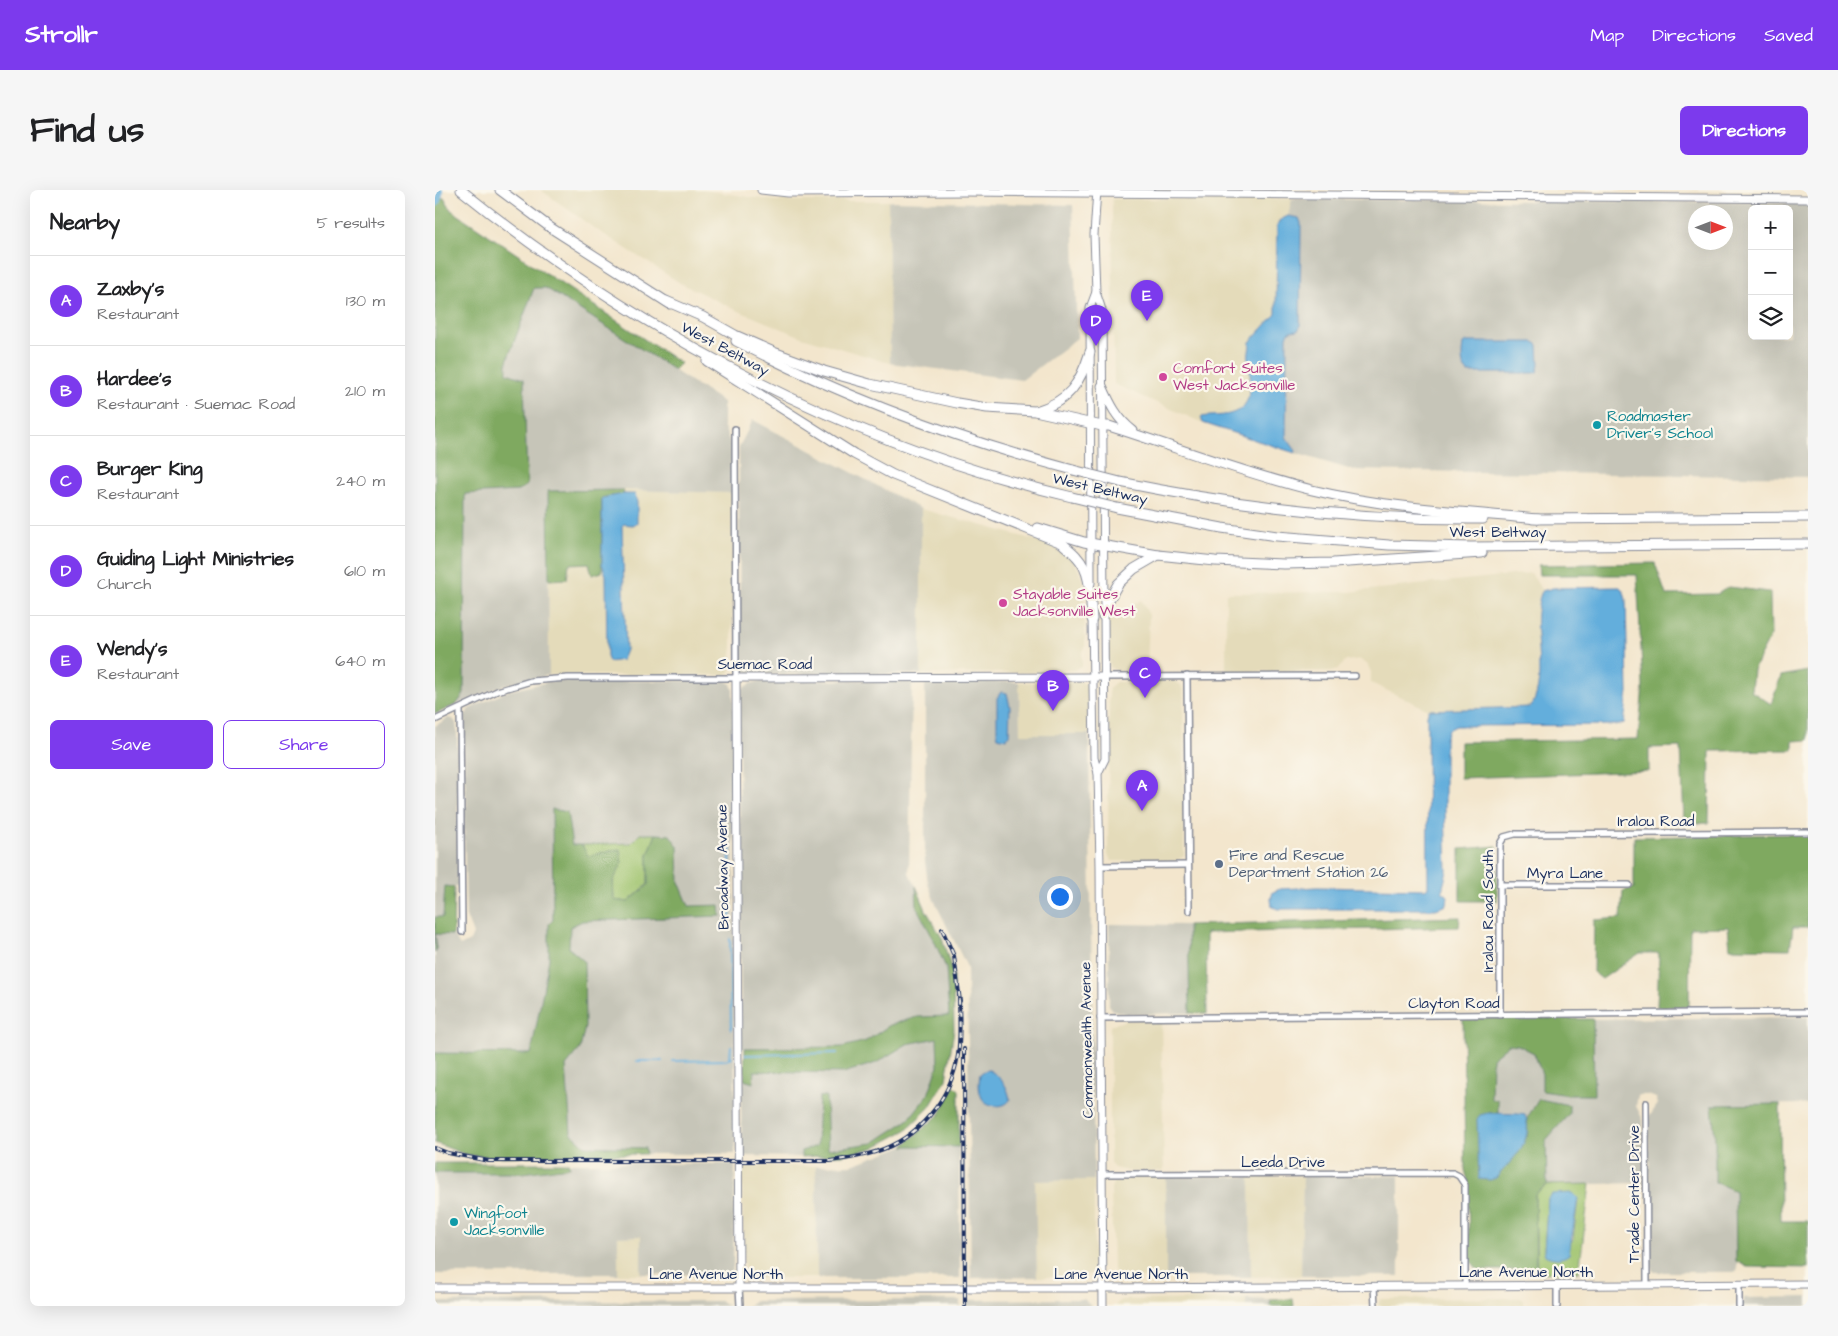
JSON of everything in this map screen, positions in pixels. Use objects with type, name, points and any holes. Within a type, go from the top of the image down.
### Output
[{"type":"highway","name":"West Beltway","points":[[461,190],[545,254],[683,343],[764,385],[864,429],[958,464],[1072,497],[1117,508],[1222,528],[1309,539],[1471,547],[1808,544]]},
{"type":"highway","name":"West Beltway","points":[[500,190],[551,228],[666,301],[759,353],[872,405],[1002,451],[1120,482],[1230,502],[1325,514],[1413,519],[1808,517]]},
{"type":"highway","points":[[666,301],[776,353],[824,371],[870,384],[957,403],[987,408],[1035,411],[1109,426],[1262,476],[1313,490],[1401,506],[1538,519]]},
{"type":"highway","points":[[683,343],[713,366],[854,454],[893,475],[1063,543],[1077,557],[1088,579],[1092,619]]},
{"type":"highway","points":[[1035,411],[1051,406],[1066,397],[1080,380],[1090,352]]},
{"type":"highway","points":[[1102,386],[1109,403],[1122,422],[1139,435]]},
{"type":"highway","points":[[971,507],[1091,543],[1159,555],[1238,563],[1308,564],[1529,551],[1559,546]]},
{"type":"highway","points":[[1103,616],[1118,584],[1134,568],[1159,555]]},
{"type":"main road","points":[[761,190],[788,192],[1097,192],[1808,199]]},
{"type":"main road","name":"Commonwealth Avenue","points":[[1097,192],[1095,235],[1096,292],[1102,310],[1105,759],[1098,773]]},
{"type":"main road","name":"Commonwealth Avenue","points":[[1096,292],[1090,308],[1090,423],[1094,758],[1098,773],[1100,866],[1103,1306]]},
{"type":"main road","name":"Suemac Road","points":[[736,678],[1104,677]]},
{"type":"main road","name":"Broadway Avenue","points":[[736,678],[739,1287]]},
{"type":"main road","name":"Lane Avenue North","points":[[435,1288],[1103,1288],[1808,1284]]},
{"type":"street","name":"Broadway Avenue","points":[[735,429],[736,678]]},
{"type":"street","points":[[1187,676],[1189,911]]},
{"type":"street","points":[[1104,677],[1355,676]]},
{"type":"street","name":"Suemac Road","points":[[435,720],[514,685],[550,678],[736,678]]},
{"type":"street","points":[[461,709],[463,932]]},
{"type":"street","name":"Iralou Road","points":[[1504,837],[1515,834],[1808,832]]},
{"type":"street","name":"Iralou Road South","points":[[1500,1015],[1500,844],[1504,837]]},
{"type":"street","points":[[1100,866],[1188,865]]},
{"type":"street","name":"Myra Lane","points":[[1500,885],[1629,886]]},
{"type":"street","name":"Clayton Road","points":[[1100,1018],[1808,1012]]},
{"type":"street","name":"Trade Center Drive","points":[[1646,1104],[1647,1285]]},
{"type":"street","name":"Leeda Drive","points":[[1102,1174],[1453,1174],[1459,1176],[1465,1185],[1465,1286]]},
{"type":"street","points":[[1739,1285],[1739,1306]]},
{"type":"street","points":[[1374,1286],[1375,1306]]},
{"type":"street","points":[[1557,1286],[1557,1306]]},
{"type":"street","name":"Broadway Avenue","points":[[739,1287],[740,1306]]},
{"type":"shaded area","points":[[541,190],[703,190],[776,201],[888,201],[890,363],[802,337],[739,311],[680,283],[591,226]]},
{"type":"shaded area","points":[[1112,199],[1292,199],[1288,216],[1280,220],[1277,226],[1276,314],[1250,342],[1248,359],[1250,366],[1250,397],[1245,405],[1234,413],[1201,418],[1203,423],[1114,384]]},
{"type":"shaded area","points":[[1292,199],[1808,203],[1808,477],[1352,470],[1295,453],[1296,451],[1286,437],[1287,335],[1290,331],[1298,330],[1301,295],[1293,216],[1288,216]]},
{"type":"shaded area","points":[[888,201],[1073,205],[1077,338],[1022,380],[890,363]]},
{"type":"shaded area","points":[[534,288],[546,288],[723,402],[723,425],[732,447],[732,493],[623,490],[548,491],[549,675],[506,684],[456,705],[464,694],[465,494],[518,491],[507,361]]},
{"type":"shaded area","points":[[753,420],[921,509],[921,674],[750,674],[743,671],[740,666],[739,447]]},
{"type":"shaded area","points":[[623,490],[732,493],[732,665],[730,672],[725,675],[549,675],[549,580],[567,579],[568,564],[589,563],[592,574],[602,572],[602,564],[606,575],[606,592],[625,649],[624,614],[626,610],[622,526],[627,523],[632,525],[635,494],[624,494]]},
{"type":"shaded area","points":[[921,509],[1038,541],[1053,543],[1067,551],[1074,558],[1073,561],[1080,573],[1084,586],[1085,648],[1082,653],[1082,666],[1074,670],[1047,672],[921,674]]},
{"type":"shaded area","points":[[1531,573],[1542,591],[1538,600],[1537,615],[1538,686],[1536,699],[1531,707],[1429,710],[1371,683],[1371,672],[1367,664],[1359,659],[1346,661],[1337,670],[1330,671],[1226,672],[1226,593],[1350,592]]},
{"type":"shaded area","points":[[1141,600],[1149,615],[1147,671],[1117,671],[1111,668],[1108,662],[1108,620]]},
{"type":"shaded area","points":[[912,680],[909,873],[916,886],[917,908],[946,968],[949,1016],[917,1017],[890,1025],[866,1041],[842,1047],[741,1048],[739,696],[742,689],[760,681]]},
{"type":"shaded area","points":[[925,680],[1019,682],[1020,734],[1089,734],[1094,1180],[1035,1181],[1037,1277],[971,1278],[967,967],[934,900],[928,883],[925,862]]},
{"type":"shaded area","points":[[553,681],[726,681],[731,684],[733,690],[735,1154],[646,1154],[645,1148],[585,1146],[571,1133],[566,1065],[580,1049],[569,948],[570,927],[582,921],[721,916],[720,905],[689,906],[679,882],[678,846],[670,835],[640,834],[631,843],[572,845],[567,812],[552,809],[553,920],[549,924],[549,959],[531,1054],[435,1053],[435,953],[437,949],[435,934],[453,935],[460,946],[470,941],[473,934],[466,916],[464,809],[467,806],[464,718],[469,709],[508,691]]},
{"type":"shaded area","points":[[1174,681],[1181,685],[1183,692],[1184,856],[1176,861],[1112,861],[1108,855],[1109,688],[1116,682]]},
{"type":"shaded area","points":[[1019,682],[1082,682],[1085,684],[1089,689],[1089,734],[1020,735]]},
{"type":"shaded area","points":[[448,718],[453,719],[456,723],[457,731],[458,885],[445,887],[443,917],[435,917],[435,726]]},
{"type":"shaded area","points":[[1109,924],[1188,925],[1190,1013],[1128,1014],[1113,1010],[1109,1005]]},
{"type":"shaded area","points":[[1808,1017],[1808,1104],[1712,1105],[1715,1139],[1735,1191],[1737,1272],[1655,1272],[1652,1270],[1650,1258],[1649,1117],[1658,1104],[1656,1098],[1648,1095],[1638,1095],[1636,1106],[1643,1120],[1643,1183],[1547,1185],[1546,1140],[1569,1114],[1539,1099],[1527,1118],[1525,1115],[1498,1113],[1498,1100],[1491,1099],[1492,1058],[1509,1044],[1518,1045],[1534,1053],[1542,1074],[1542,1091],[1569,1095],[1594,1095],[1593,1019]]},
{"type":"shaded area","points":[[1161,1019],[1164,1171],[1133,1172],[1114,1168],[1110,1163],[1110,1026],[1126,1020]]},
{"type":"shaded area","points":[[937,1038],[938,1066],[928,1095],[908,1120],[873,1143],[828,1149],[826,1096],[820,1097],[817,1146],[802,1151],[801,1157],[742,1156],[741,1097],[744,1080],[753,1082],[754,1071],[843,1073],[876,1063],[907,1044]]},
{"type":"shaded area","points":[[903,1146],[959,1147],[960,1278],[817,1278],[816,1166],[852,1165]]},
{"type":"shaded area","points":[[569,1163],[735,1164],[733,1267],[731,1273],[724,1275],[641,1274],[641,1236],[618,1237],[618,1274],[435,1274],[435,1173],[523,1173],[570,1168]]},
{"type":"shaded area","points":[[742,1166],[816,1166],[817,1278],[754,1278],[746,1272],[744,1265]]},
{"type":"shaded area","points":[[1143,1176],[1166,1176],[1166,1277],[1124,1278],[1120,1277],[1113,1269],[1111,1188],[1114,1181]]},
{"type":"shaded area","points":[[1166,1176],[1250,1177],[1251,1277],[1166,1277]]},
{"type":"shaded area","points":[[1303,1176],[1301,1276],[1251,1277],[1250,1177]]},
{"type":"shaded area","points":[[1303,1176],[1399,1176],[1399,1276],[1301,1276]]},
{"type":"shaded area","points":[[1094,1180],[1094,1266],[1091,1273],[1083,1277],[1037,1277],[1035,1181]]},
{"type":"shaded area","points":[[641,1236],[641,1274],[618,1274],[618,1237]]},
{"type":"shaded area","points":[[1808,1297],[1808,1306],[1741,1306],[1744,1298]]},
{"type":"shaded area","points":[[1523,1298],[1523,1306],[1378,1306],[1380,1299]]},
{"type":"shaded area","points":[[1084,1299],[1091,1306],[967,1306],[967,1300]]},
{"type":"shaded area","points":[[1246,1299],[1246,1306],[1115,1306],[1121,1300]]},
{"type":"shaded area","points":[[1246,1299],[1271,1300],[1270,1306],[1246,1306]]},
{"type":"shaded area","points":[[960,1300],[960,1306],[748,1306],[755,1301]]},
{"type":"shaded area","points":[[721,1301],[729,1306],[435,1306],[435,1302]]},
{"type":"green space","points":[[435,198],[444,198],[451,210],[680,363],[674,370],[546,288],[534,288],[507,361],[507,373],[524,379],[527,485],[518,491],[465,494],[464,694],[456,705],[435,714]]},
{"type":"green space","points":[[623,490],[624,494],[602,498],[602,572],[592,575],[589,563],[569,564],[567,579],[549,580],[548,491]]},
{"type":"green space","points":[[1655,563],[1666,595],[1717,594],[1729,587],[1770,592],[1771,635],[1753,670],[1751,691],[1771,704],[1781,676],[1808,671],[1808,740],[1793,741],[1793,750],[1710,751],[1709,823],[1684,824],[1681,747],[1649,748],[1649,771],[1460,778],[1460,742],[1638,739],[1643,686],[1637,575],[1539,575],[1538,565]]},
{"type":"green space","points":[[552,809],[567,812],[572,845],[582,845],[588,856],[620,849],[622,864],[613,881],[614,900],[628,902],[648,885],[648,855],[656,834],[670,835],[678,846],[679,882],[689,906],[720,905],[721,916],[582,921],[570,927],[569,948],[584,961],[585,1027],[580,1049],[566,1066],[571,1133],[585,1146],[645,1148],[646,1154],[494,1157],[467,1155],[435,1143],[435,1053],[531,1054],[549,959],[549,924],[553,920]]},
{"type":"green space","points":[[640,834],[656,834],[648,855],[648,884],[628,902],[614,900],[613,881],[622,864],[619,849],[588,856],[582,845],[631,843]]},
{"type":"green space","points":[[1808,834],[1808,927],[1793,927],[1790,949],[1730,948],[1728,927],[1690,928],[1689,1007],[1657,1007],[1659,953],[1640,953],[1602,979],[1593,972],[1594,920],[1621,918],[1623,891],[1634,888],[1634,837]]},
{"type":"green space","points":[[1497,846],[1497,901],[1460,901],[1460,849]]},
{"type":"green space","points":[[445,886],[454,887],[453,935],[435,934],[435,917],[443,917]]},
{"type":"green space","points":[[916,886],[926,910],[942,938],[953,974],[954,1030],[946,1080],[929,1108],[905,1131],[873,1148],[843,1155],[801,1157],[801,1151],[817,1146],[819,1097],[826,1096],[828,1149],[873,1143],[908,1120],[928,1095],[938,1066],[937,1038],[907,1044],[876,1063],[843,1073],[754,1071],[753,1083],[744,1080],[745,1048],[842,1047],[866,1041],[890,1025],[917,1017],[949,1016],[946,968],[917,908]]},
{"type":"green space","points":[[1460,917],[1459,927],[1206,933],[1207,1014],[1190,1013],[1188,925]]},
{"type":"green space","points":[[435,934],[437,949],[435,953]]},
{"type":"green space","points":[[1463,1018],[1593,1019],[1594,1095],[1569,1095],[1542,1091],[1542,1074],[1534,1053],[1518,1045],[1509,1044],[1492,1058],[1491,1099],[1498,1100],[1498,1113],[1488,1113],[1527,1137],[1527,1118],[1539,1099],[1569,1105],[1569,1114],[1546,1140],[1547,1185],[1535,1194],[1536,1270],[1478,1270],[1469,1259],[1468,1181],[1465,1170]]},
{"type":"green space","points":[[954,1085],[959,1090],[959,1147],[903,1146],[940,1114]]},
{"type":"green space","points":[[1780,1104],[1781,1221],[1808,1221],[1808,1268],[1747,1267],[1736,1261],[1735,1191],[1715,1182],[1715,1139],[1712,1105]]},
{"type":"green space","points":[[435,1163],[569,1163],[570,1167],[523,1173],[435,1173]]},
{"type":"green space","points":[[1590,1184],[1579,1272],[1537,1273],[1535,1194],[1547,1185]],"holes":[[[1548,1198],[1578,1198],[1573,1240],[1544,1250]]]},
{"type":"green space","points":[[1293,1299],[1294,1306],[1270,1306],[1271,1300]]},
{"type":"water","points":[[1288,216],[1299,218],[1301,223],[1300,327],[1298,330],[1290,331],[1287,336],[1286,437],[1296,451],[1295,453],[1203,423],[1201,417],[1231,414],[1241,408],[1249,397],[1250,375],[1248,361],[1250,342],[1276,314],[1277,226],[1280,220]]},
{"type":"water","points":[[1466,342],[1534,342],[1538,345],[1539,365],[1537,372],[1468,373],[1465,370],[1462,359],[1463,344]]},
{"type":"water","points":[[635,494],[637,502],[637,524],[624,524],[622,526],[626,650],[622,660],[609,662],[607,657],[606,575],[602,564],[602,498]]},
{"type":"water","points":[[1620,587],[1624,592],[1626,600],[1628,692],[1624,723],[1619,725],[1456,726],[1448,730],[1445,739],[1447,871],[1442,891],[1448,896],[1447,905],[1436,909],[1279,909],[1272,907],[1271,899],[1273,892],[1280,889],[1317,887],[1425,889],[1428,887],[1427,715],[1429,710],[1531,707],[1539,680],[1537,619],[1542,591],[1553,588]]},
{"type":"water","points":[[1001,692],[1007,693],[1010,707],[1009,735],[1006,739],[998,737],[997,733],[997,698]]},
{"type":"water","points":[[989,1070],[1000,1079],[1008,1090],[1010,1100],[1004,1105],[991,1105],[982,1098],[979,1089],[980,1074]]},
{"type":"water","points":[[1488,1113],[1525,1115],[1527,1125],[1527,1134],[1520,1150],[1496,1178],[1490,1180],[1479,1179],[1477,1119],[1480,1115]]},
{"type":"water","points":[[1572,1193],[1578,1198],[1569,1254],[1561,1258],[1545,1255],[1548,1198],[1552,1194]]},
{"type":"waterway","points":[[435,202],[438,192]]},
{"type":"waterway","points":[[730,846],[730,926]]},
{"type":"waterway","points":[[730,939],[731,1030]]},
{"type":"waterway","points":[[730,1058],[731,1046]]},
{"type":"waterway","points":[[745,1055],[837,1053]]},
{"type":"waterway","points":[[673,1061],[725,1060],[732,1058]]},
{"type":"waterway","points":[[637,1061],[662,1061]]},
{"type":"railway","points":[[942,929],[954,956],[960,1001]]},
{"type":"railway","points":[[435,1148],[448,1153],[489,1161],[830,1161],[869,1154],[891,1146],[905,1138],[930,1115],[940,1102],[948,1087],[958,1055],[960,1032],[959,994]]},
{"type":"railway","points":[[964,1049],[965,1306]]},
{"type":"place","name":"Wendy's","points":[[1147,321]]},
{"type":"place","name":"Guiding Light Ministries","points":[[1096,346]]},
{"type":"place","name":"Comfort Suites West Jacksonville","points":[[1163,377]]},
{"type":"place","name":"Roadmaster Driver's School","points":[[1597,425]]},
{"type":"place","name":"Stayable Suites Jacksonville West","points":[[1003,603]]},
{"type":"place","name":"Burger King","points":[[1145,698]]},
{"type":"place","name":"Hardee's","points":[[1053,711]]},
{"type":"place","name":"Zaxby's","points":[[1142,811]]},
{"type":"place","name":"Fire and Rescue Department Station 26","points":[[1219,864]]},
{"type":"place","name":"Wingfoot Jacksonville","points":[[454,1222]]}]
